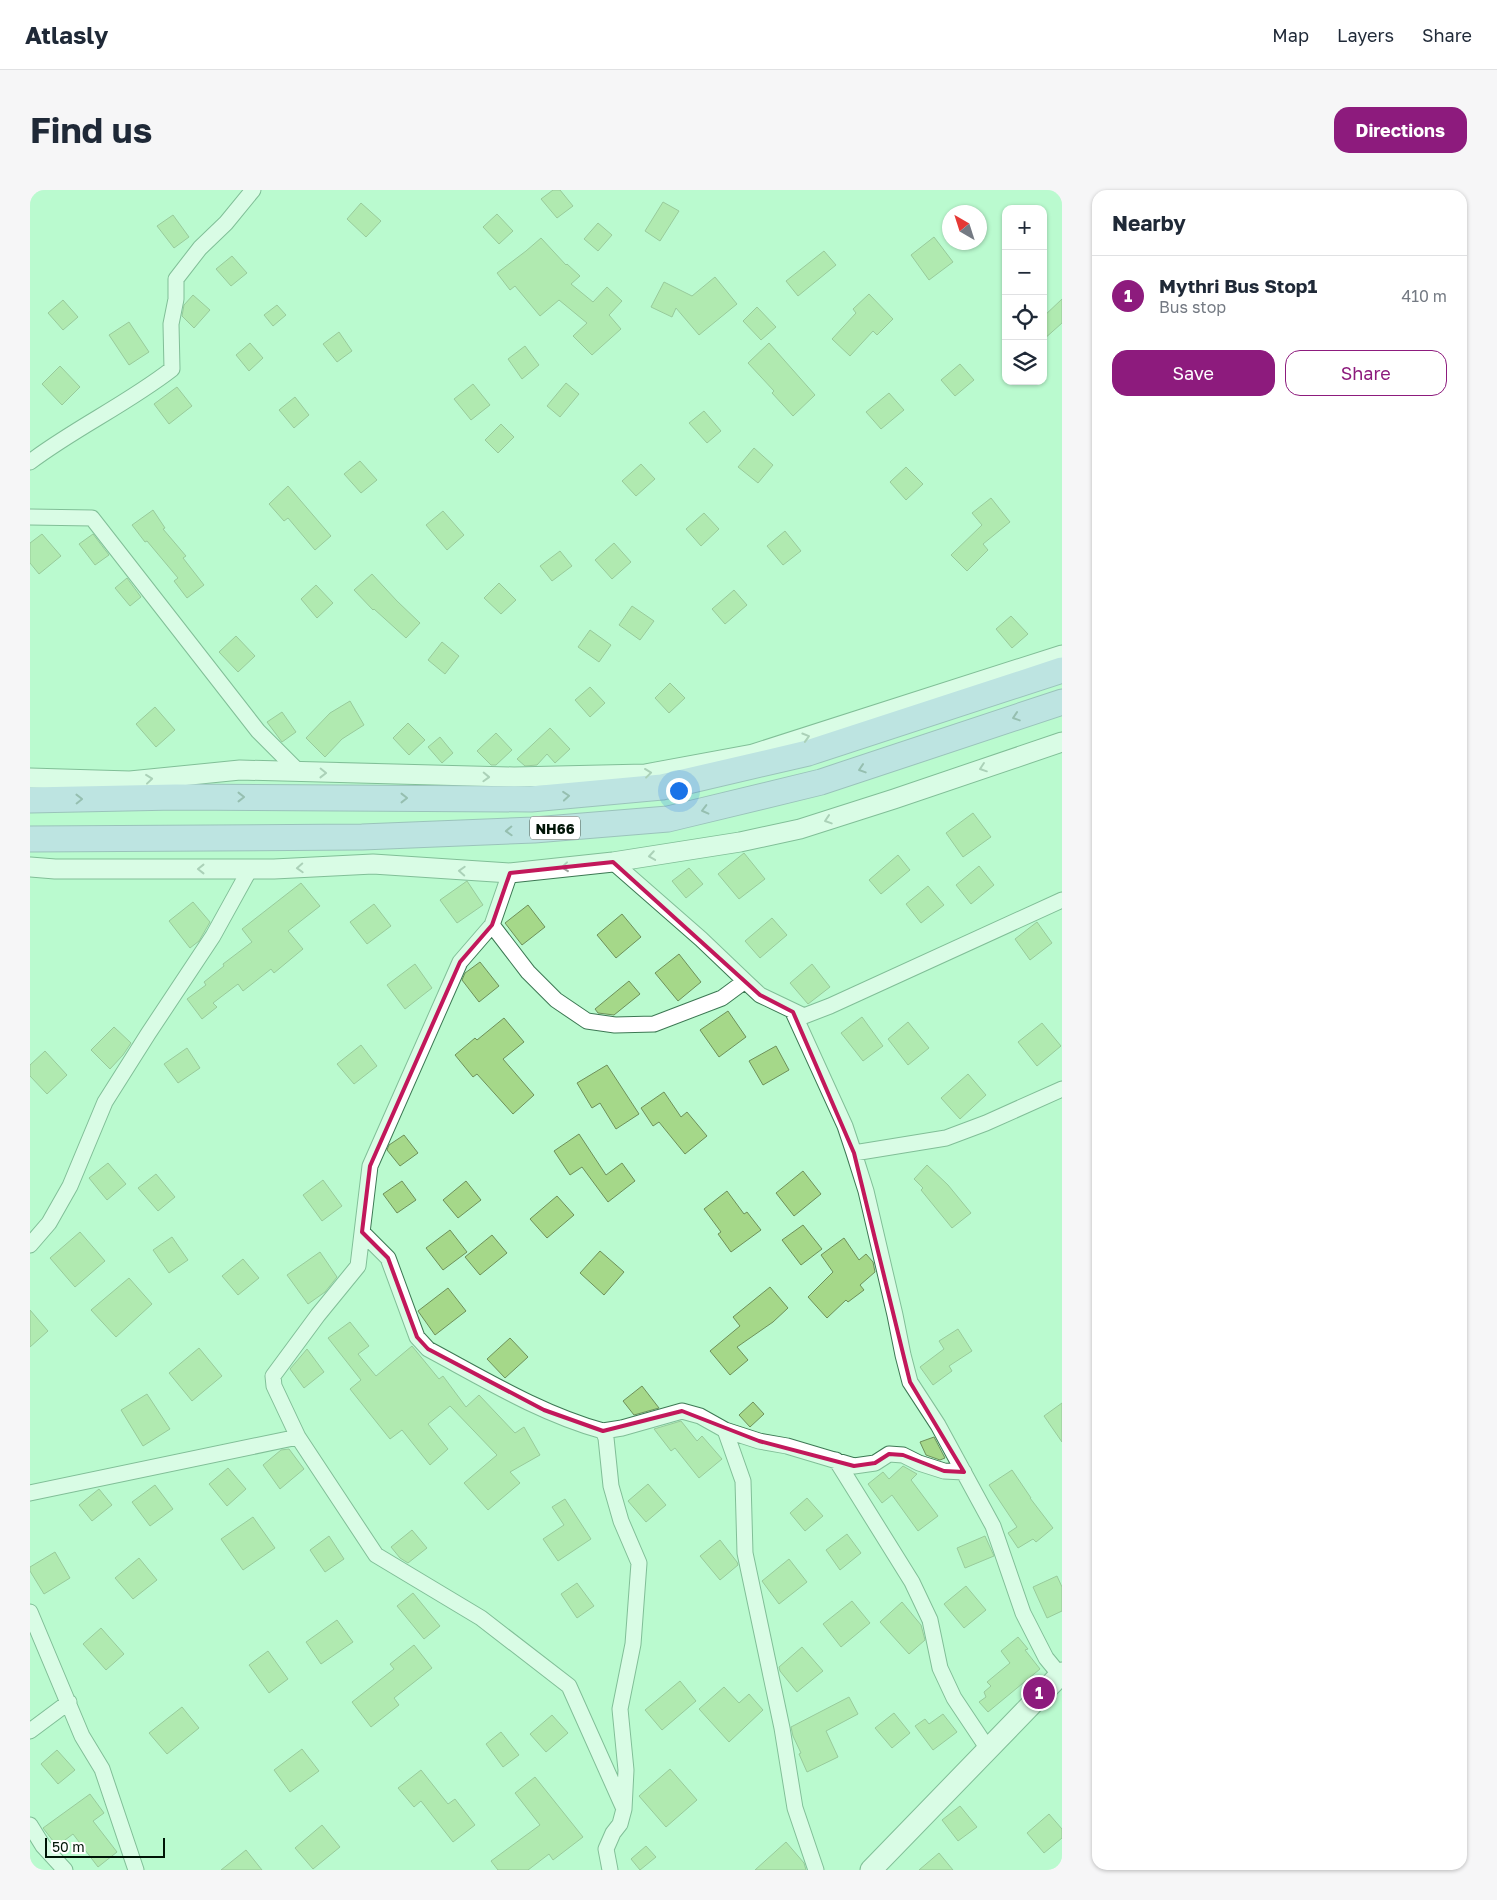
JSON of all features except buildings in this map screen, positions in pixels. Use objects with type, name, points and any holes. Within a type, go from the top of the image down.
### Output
[{"type":"highway","name":"NH66","points":[[30,800],[175,797],[531,799],[662,788],[808,753],[1062,670]]},
{"type":"highway","name":"NH66","points":[[30,839],[362,838],[534,830],[668,819],[821,782],[1062,702]]},
{"type":"main road","points":[[871,1870],[1061,1674]]},
{"type":"street","points":[[30,462],[108,411],[146,390],[172,370],[171,324],[176,299],[176,280],[200,248],[226,223],[253,190]]},
{"type":"street","points":[[30,517],[92,518],[258,731],[300,773]]},
{"type":"street","points":[[30,778],[130,781],[240,770],[514,777],[645,774],[753,754],[1062,655]]},
{"type":"street","points":[[30,867],[64,869],[250,869],[373,864],[510,873],[613,862],[740,842],[800,829],[1062,742]]},
{"type":"street","points":[[613,862],[701,939],[760,995],[804,1016],[830,1006],[1062,900]]},
{"type":"street","points":[[30,1245],[49,1223],[70,1186],[105,1102],[142,1042],[213,936],[250,869]]},
{"type":"street","points":[[510,873],[492,925],[460,962],[370,1166],[358,1266],[318,1315],[273,1376],[274,1386],[298,1438],[376,1555],[481,1618],[569,1686],[624,1809]]},
{"type":"street","points":[[492,925],[528,972],[556,1000],[587,1021],[615,1026],[654,1024],[722,998],[745,980]]},
{"type":"street","points":[[793,1012],[845,1126],[854,1153],[866,1191],[896,1315],[902,1355],[910,1382],[938,1425],[993,1526],[1023,1613],[1046,1658],[1061,1674]]},
{"type":"street","points":[[854,1153],[946,1138],[986,1123],[1062,1089]]},
{"type":"street","points":[[362,1232],[388,1258],[417,1338],[428,1349],[544,1410],[576,1424],[602,1431],[622,1428],[682,1412],[700,1416],[725,1430],[759,1441],[787,1446],[854,1466],[875,1462],[889,1454],[903,1455],[919,1463],[944,1471],[964,1472]]},
{"type":"street","points":[[725,1430],[743,1481],[745,1552],[782,1728],[795,1808],[816,1870]]},
{"type":"street","points":[[602,1431],[606,1438],[611,1486],[622,1521],[639,1563],[633,1644],[620,1709],[626,1770],[624,1809],[620,1824],[613,1833],[606,1849],[610,1870]]},
{"type":"street","points":[[30,1493],[298,1438]]},
{"type":"street","points":[[836,1460],[912,1582],[930,1620],[940,1668],[954,1698],[988,1749]]},
{"type":"street","points":[[30,1612],[82,1736],[102,1770],[136,1870]]},
{"type":"street","points":[[30,1731],[68,1702]]},
{"type":"street","points":[[30,1825],[43,1846],[65,1870]]},
{"type":"highlighted area","points":[[613,862],[760,995],[793,1012],[854,1153],[910,1382],[964,1472],[944,1471],[903,1455],[889,1454],[875,1463],[854,1466],[759,1441],[682,1411],[603,1431],[544,1410],[428,1349],[417,1337],[388,1258],[362,1232],[370,1166],[460,962],[492,925],[510,873]]},
{"type":"place","name":"Mythri Bus Stop1","points":[[1039,1693]]}]
